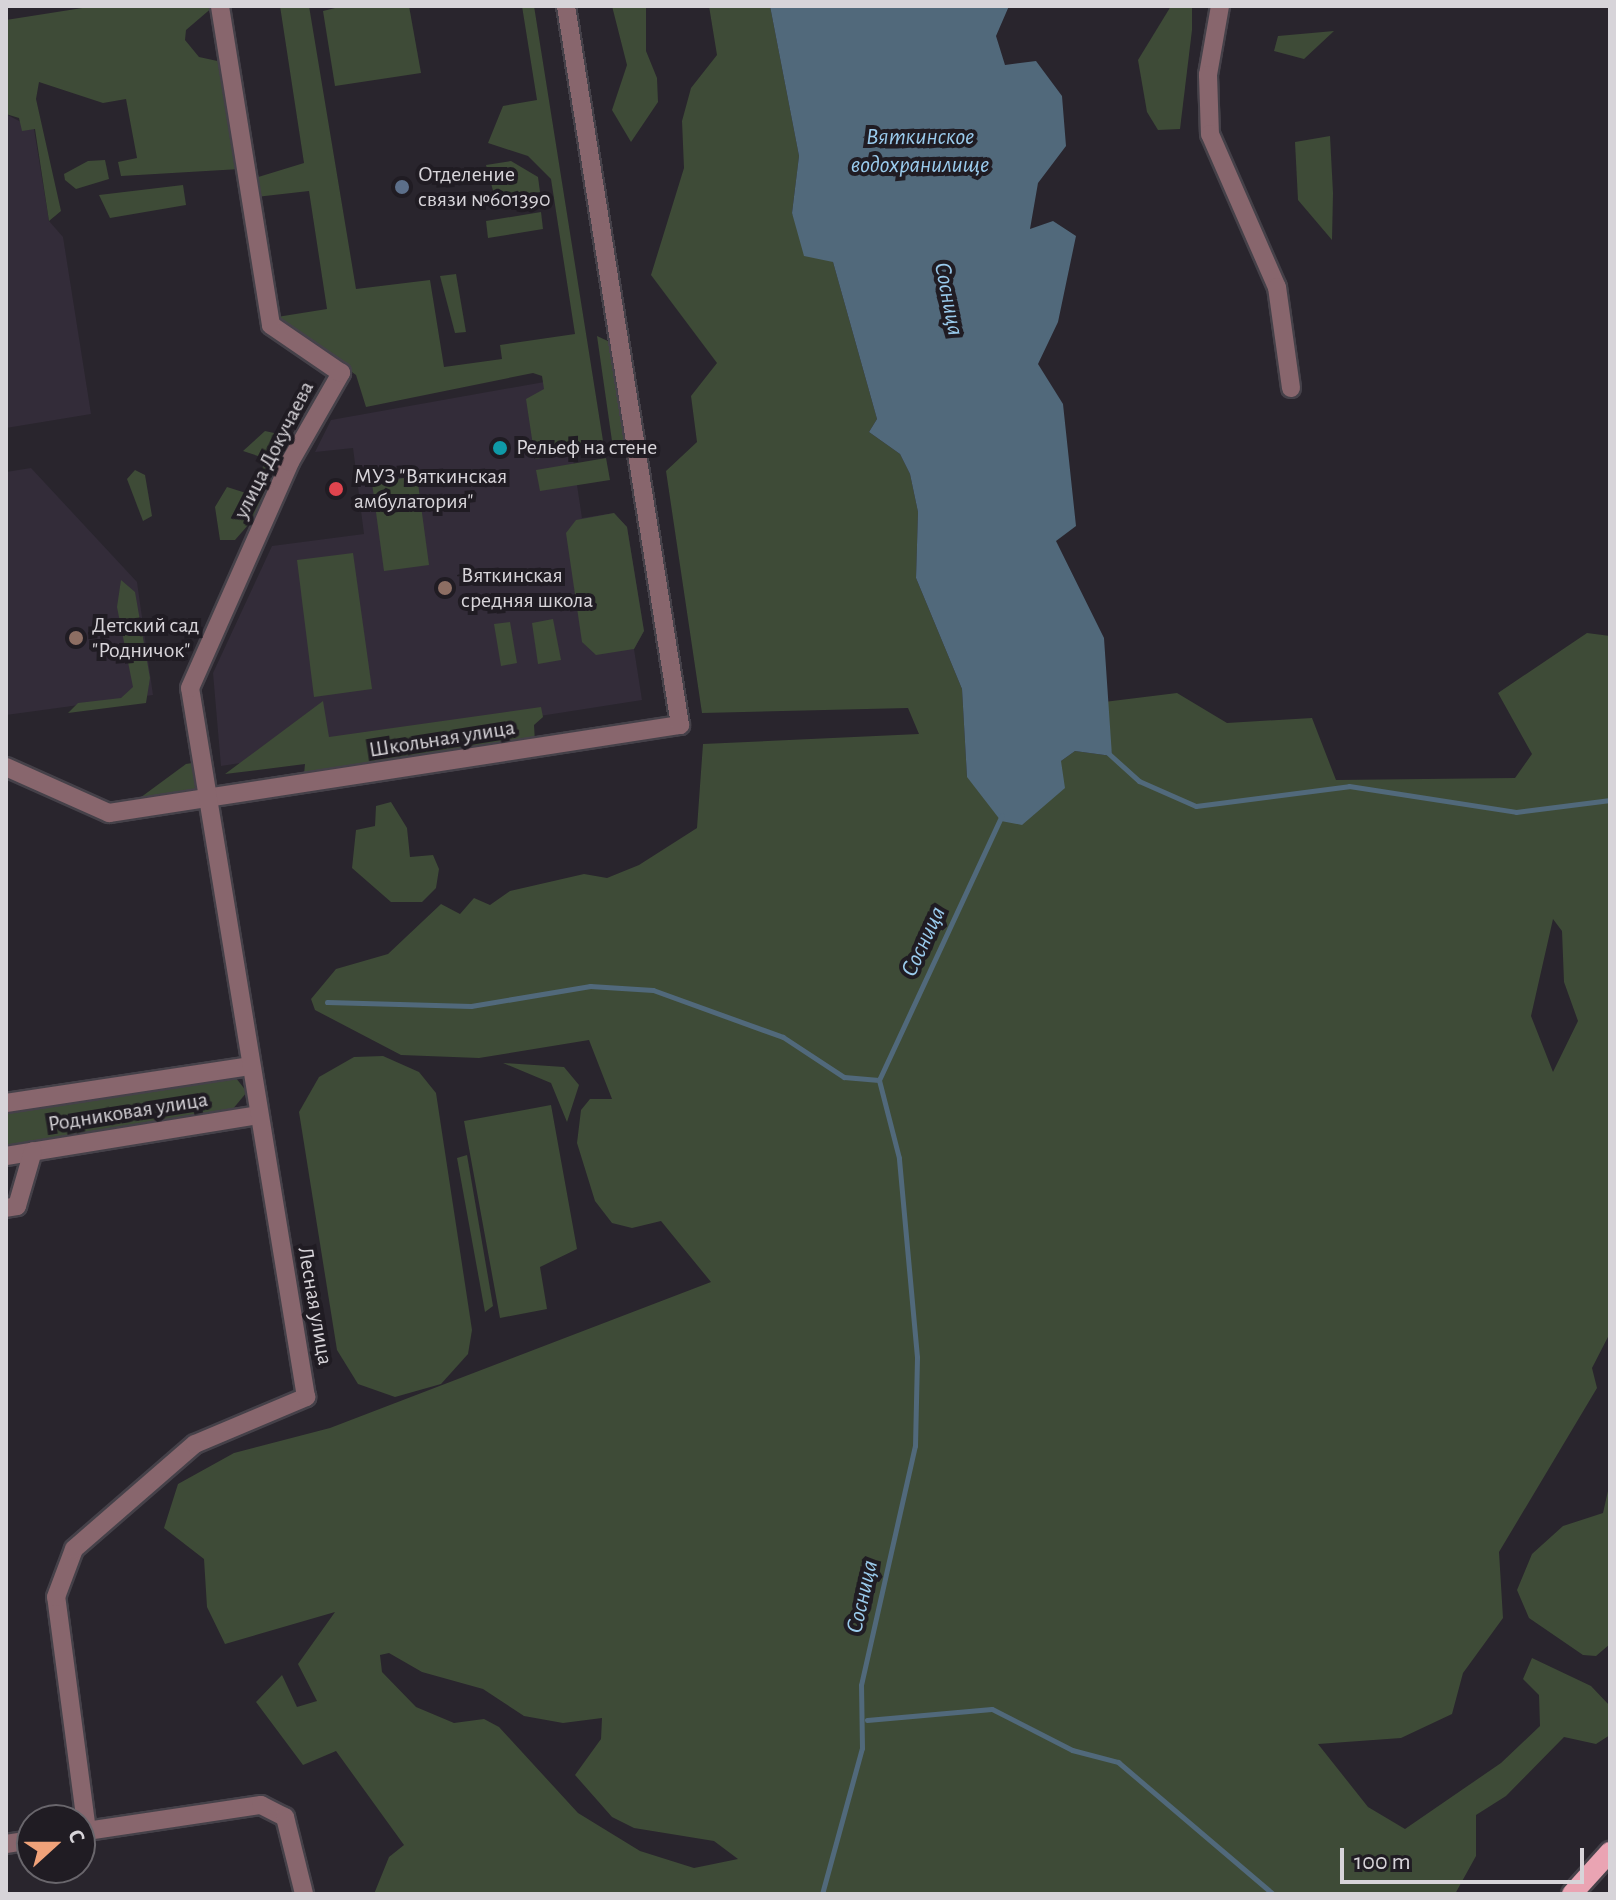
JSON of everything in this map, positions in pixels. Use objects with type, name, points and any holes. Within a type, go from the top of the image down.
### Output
[{"type":"main road","points":[[1572,1894],[1610,1852]]},
{"type":"street","name":"улица Докучаева","points":[[210,798],[195,752],[190,688],[290,462],[341,373],[271,325],[220,6]]},
{"type":"street","name":"Школьная улица","points":[[6,767],[109,813],[680,725],[566,6]]},
{"type":"street","points":[[1220,6],[1208,75],[1210,134],[1277,287],[1291,388]]},
{"type":"street","name":"Лесная улица","points":[[80,1804],[56,1597],[74,1549],[195,1444],[306,1397],[258,1115],[210,798]]},
{"type":"street","name":"Родниковая улица","points":[[7,1102],[251,1066]]},
{"type":"street","name":"Родниковая улица","points":[[6,1156],[258,1115]]},
{"type":"street","points":[[6,1208],[17,1206],[33,1151]]},
{"type":"street","points":[[96,1830],[261,1805],[285,1817],[304,1894]]},
{"type":"shaded area","points":[[6,114],[34,129],[49,221],[63,237],[91,414],[6,428]]},
{"type":"shaded area","name":"Вяткинская средняя школа","points":[[561,379],[582,518],[614,513],[627,527],[644,631],[634,649],[642,700],[221,766],[213,673],[272,546],[364,534],[353,448],[315,452],[331,420]]},
{"type":"shaded area","name":"Детский сад \"Родничок\"","points":[[31,468],[137,582],[153,695],[6,715],[6,472]]},
{"type":"green space","points":[[95,6],[214,6],[186,30],[185,40],[199,57],[222,62],[240,169],[121,176],[118,162],[137,158],[126,99],[103,103],[39,82],[36,99],[61,211],[49,221],[35,129],[22,131],[19,118],[6,114],[6,20]]},
{"type":"green space","points":[[280,6],[309,6],[356,289],[430,280],[444,367],[502,359],[500,345],[575,334],[551,179],[528,156],[488,143],[503,106],[537,100],[522,6],[534,6],[604,447],[535,459],[526,399],[544,389],[542,376],[533,373],[366,407],[356,375],[277,317],[327,309],[309,191],[256,197],[255,178],[304,163]]},
{"type":"green space","points":[[343,6],[409,6],[421,73],[335,86],[323,11]]},
{"type":"green space","points":[[612,6],[646,6],[646,51],[657,78],[658,102],[631,142],[612,110],[627,65]]},
{"type":"green space","points":[[709,6],[770,6],[799,156],[792,213],[806,244],[833,262],[877,419],[869,432],[900,454],[910,474],[918,512],[916,578],[962,689],[967,777],[1061,761],[1075,751],[1112,756],[1104,702],[1177,693],[1227,723],[1312,718],[1336,780],[1515,778],[1532,754],[1498,693],[1587,633],[1610,636],[1610,1333],[1592,1368],[1597,1388],[1499,1552],[1503,1618],[1463,1673],[1452,1714],[1401,1738],[1318,1744],[1368,1807],[1405,1829],[1501,1763],[1540,1726],[1539,1695],[1523,1679],[1532,1658],[1591,1686],[1610,1706],[1610,1735],[1596,1744],[1564,1737],[1506,1796],[1476,1815],[1476,1856],[1455,1894],[374,1894],[389,1857],[404,1845],[336,1751],[303,1765],[256,1702],[282,1675],[297,1707],[317,1701],[298,1664],[335,1612],[225,1644],[207,1607],[204,1559],[164,1528],[178,1484],[234,1453],[330,1428],[711,1282],[661,1221],[632,1228],[612,1223],[595,1201],[577,1143],[581,1110],[590,1099],[612,1099],[589,1040],[479,1058],[401,1055],[315,1010],[311,999],[336,969],[388,954],[441,904],[460,914],[474,898],[490,905],[510,891],[584,874],[607,878],[639,865],[697,828],[703,744],[919,734],[908,708],[702,713],[666,471],[697,442],[691,396],[717,363],[651,275],[684,168],[682,121],[691,88],[717,55]],"holes":[[[1553,919],[1562,931],[1564,982],[1578,1021],[1553,1072],[1531,1016]],[[389,1653],[422,1672],[483,1689],[524,1716],[563,1723],[602,1718],[601,1739],[575,1775],[612,1817],[634,1828],[714,1841],[738,1859],[694,1868],[640,1851],[578,1813],[499,1727],[484,1719],[454,1723],[416,1707],[382,1672],[380,1655]]]},
{"type":"green space","points":[[1171,6],[1192,6],[1192,30],[1180,129],[1158,130],[1147,112],[1138,60]]},
{"type":"green space","points":[[1334,31],[1304,59],[1274,51],[1278,36]]},
{"type":"green space","points":[[1330,136],[1332,240],[1298,200],[1295,142]]},
{"type":"green space","points":[[105,160],[109,179],[76,189],[65,180],[64,174],[88,161]]},
{"type":"green space","points":[[511,161],[538,177],[540,192],[495,198],[486,165]]},
{"type":"green space","points":[[183,185],[186,205],[110,218],[99,195]]},
{"type":"green space","points":[[541,212],[543,229],[488,238],[486,221]]},
{"type":"green space","points":[[456,274],[466,332],[455,333],[440,276]]},
{"type":"green space","points":[[597,336],[610,342],[626,446],[613,448]]},
{"type":"green space","points":[[265,431],[283,435],[282,449],[256,516],[235,540],[220,540],[215,507],[227,487],[246,493],[262,473],[264,458],[243,451]]},
{"type":"green space","points":[[606,458],[610,480],[540,491],[536,470]]},
{"type":"green space","points":[[135,470],[145,475],[152,516],[143,521],[127,479]]},
{"type":"green space","points":[[417,476],[429,565],[384,571],[372,483]]},
{"type":"green space","points":[[614,513],[627,527],[644,631],[634,649],[596,655],[582,642],[566,533],[576,520]]},
{"type":"green space","points":[[353,553],[372,689],[314,697],[297,560]]},
{"type":"green space","points":[[121,580],[135,592],[150,678],[146,703],[68,713],[78,703],[121,698],[133,687],[117,607]]},
{"type":"green space","points":[[553,619],[561,660],[538,664],[532,623]]},
{"type":"green space","points":[[510,622],[517,663],[501,666],[494,624]]},
{"type":"green space","points":[[323,701],[329,737],[541,707],[543,717],[534,725],[535,742],[304,774],[305,764],[225,774]]},
{"type":"green space","points":[[192,763],[201,793],[129,806],[186,764]]},
{"type":"green space","points":[[391,802],[407,828],[410,857],[433,855],[439,869],[436,888],[422,902],[391,902],[352,868],[356,830],[375,826],[376,806]]},
{"type":"green space","points":[[383,1056],[419,1072],[436,1093],[472,1330],[468,1354],[441,1384],[395,1397],[358,1384],[337,1350],[299,1112],[319,1077],[354,1057]]},
{"type":"green space","points":[[503,1063],[564,1067],[579,1085],[567,1122],[551,1083]]},
{"type":"green space","points":[[232,1073],[247,1092],[227,1116],[6,1151],[6,1108]]},
{"type":"green space","points":[[551,1105],[577,1249],[540,1267],[547,1309],[500,1318],[464,1121]]},
{"type":"green space","points":[[467,1155],[493,1306],[485,1312],[457,1158]]},
{"type":"green space","points":[[1610,1482],[1610,1644],[1596,1656],[1583,1655],[1529,1618],[1517,1590],[1532,1554],[1563,1526],[1603,1513]]},
{"type":"water","name":"Вяткинское водохранилище","points":[[770,6],[1009,6],[996,36],[1005,65],[1036,61],[1062,96],[1066,146],[1038,183],[1030,229],[1053,221],[1076,236],[1058,322],[1038,364],[1063,404],[1076,526],[1056,541],[1104,638],[1112,756],[1075,751],[1061,761],[1065,788],[1022,825],[1001,821],[967,777],[962,689],[916,578],[918,512],[910,474],[900,454],[869,432],[877,419],[833,262],[804,256],[792,213],[799,156]]},
{"type":"waterway","points":[[1108,753],[1139,781],[1196,806],[1349,786],[1516,812],[1610,800]]},
{"type":"waterway","name":"Сосница","points":[[822,1894],[862,1748],[861,1685],[915,1446],[917,1357],[899,1158],[879,1080],[1002,815]]},
{"type":"waterway","points":[[327,1002],[471,1006],[590,986],[653,990],[783,1037],[844,1077],[879,1080]]},
{"type":"waterway","points":[[867,1720],[992,1709],[1072,1750],[1118,1762],[1273,1894]]},
{"type":"place","name":"Отделение связи №601390","points":[[402,187]]},
{"type":"place","name":"Рельеф на стене","points":[[500,448]]},
{"type":"place","name":"МУЗ \"Вяткинская амбулатория\"","points":[[336,489]]},
{"type":"place","name":"Вяткинская средняя школа","points":[[445,588]]},
{"type":"place","name":"Детский сад \"Родничок\"","points":[[76,638]]}]
